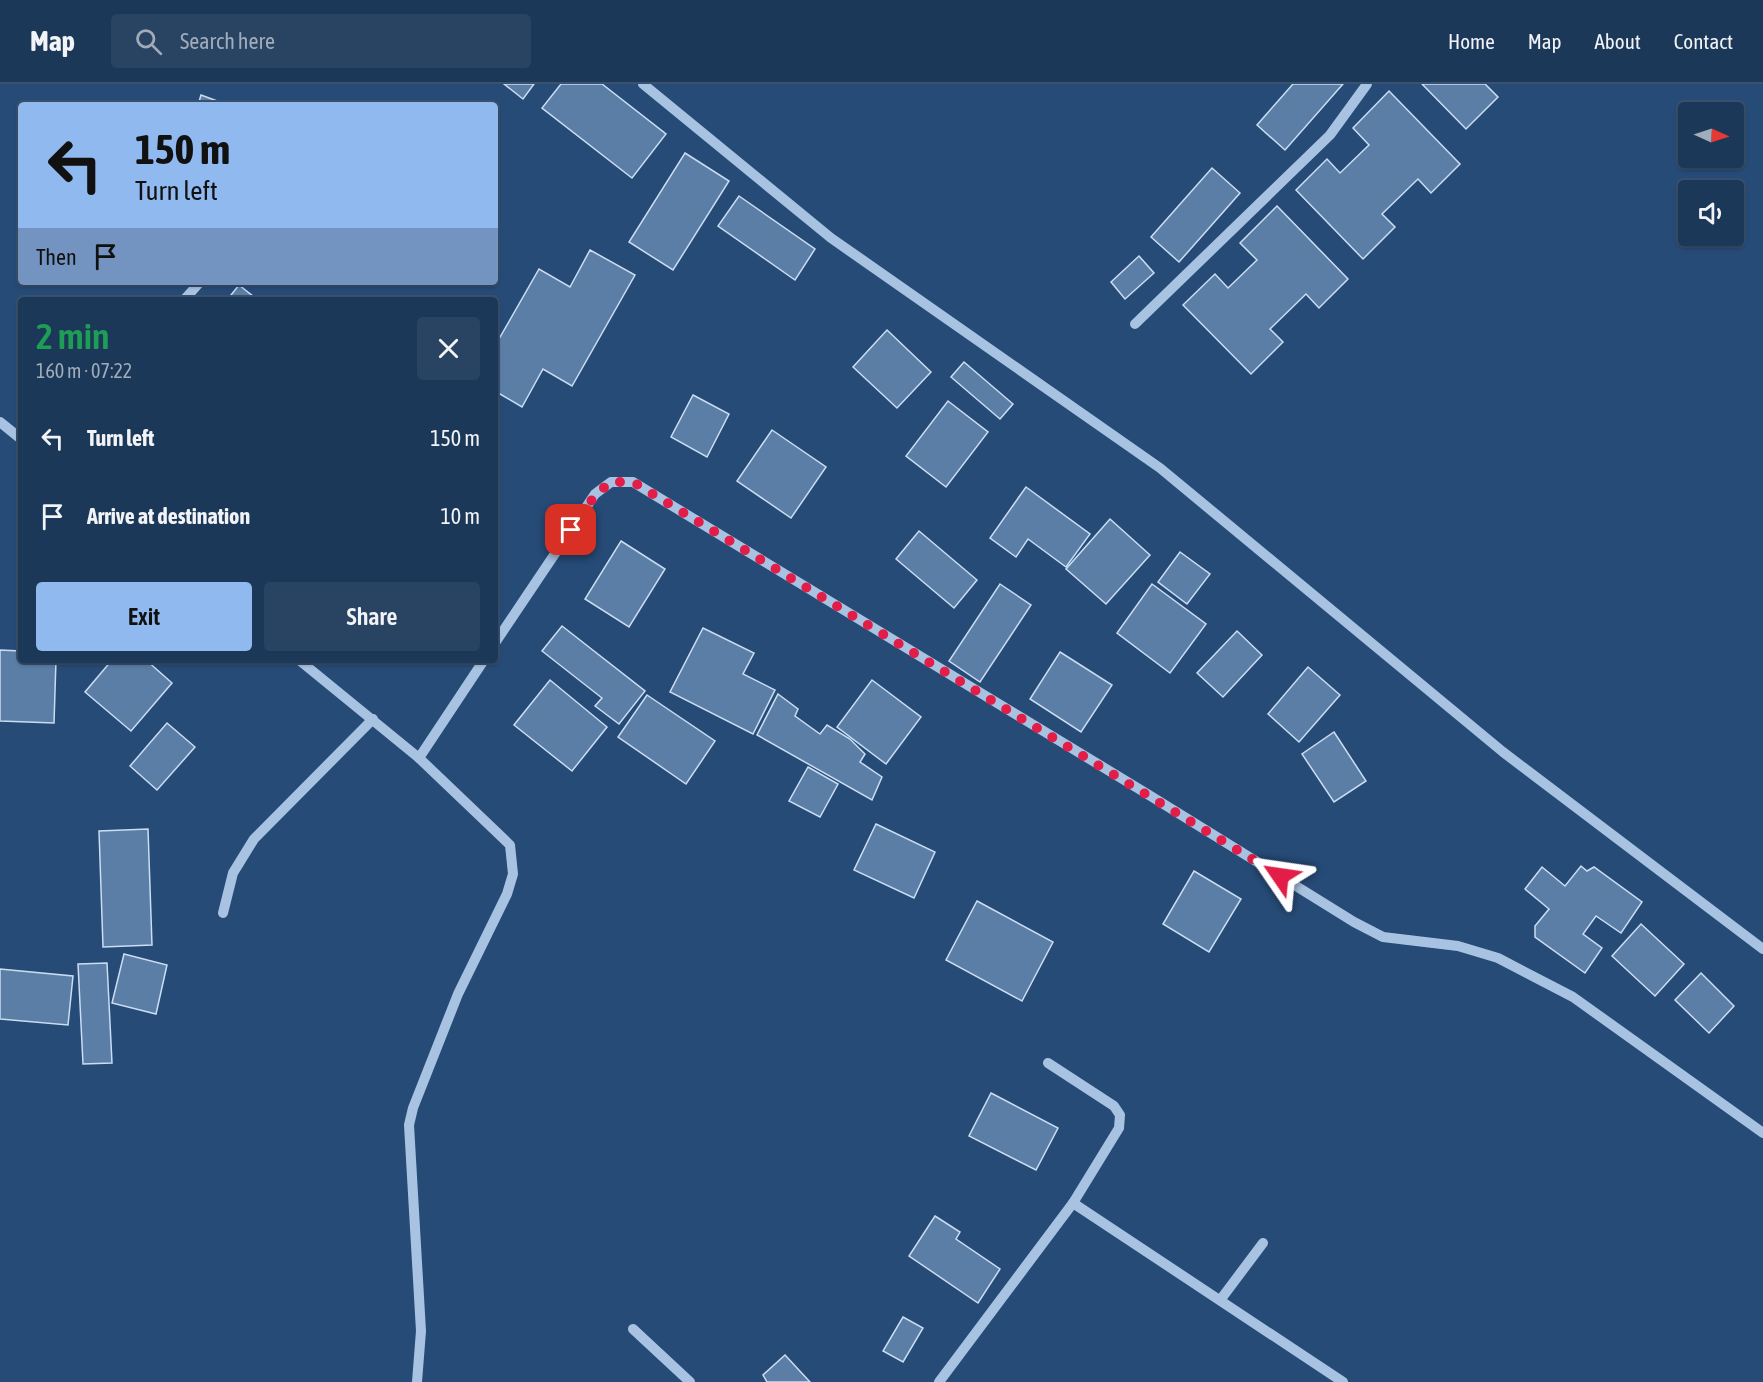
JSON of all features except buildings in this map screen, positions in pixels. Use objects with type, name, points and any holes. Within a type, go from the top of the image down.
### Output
[{"type":"street","points":[[643,84],[831,238],[1160,468],[1503,752],[1763,949]]},
{"type":"street","points":[[1135,324],[1330,135],[1367,84]]},
{"type":"street","points":[[187,297],[197,285]]},
{"type":"street","points":[[0,422],[18,437]]},
{"type":"street","points":[[498,639],[596,494],[611,482],[633,482],[1383,938],[1458,946],[1498,958],[1573,997],[1763,1133]]},
{"type":"street","points":[[303,663],[419,758],[510,845],[513,874],[507,894],[458,994],[412,1108],[409,1125],[421,1331],[417,1382]]},
{"type":"street","points":[[419,758],[482,663]]},
{"type":"street","points":[[223,913],[233,873],[254,839],[373,719]]},
{"type":"street","points":[[939,1382],[1073,1203],[1119,1128],[1120,1115],[1114,1106],[1047,1063]]},
{"type":"street","points":[[1073,1203],[1343,1382]]},
{"type":"street","points":[[1221,1299],[1263,1243]]},
{"type":"street","points":[[633,1329],[690,1382]]},
{"type":"route","points":[[571,530],[596,494],[611,482],[633,482],[1280,876]]}]
